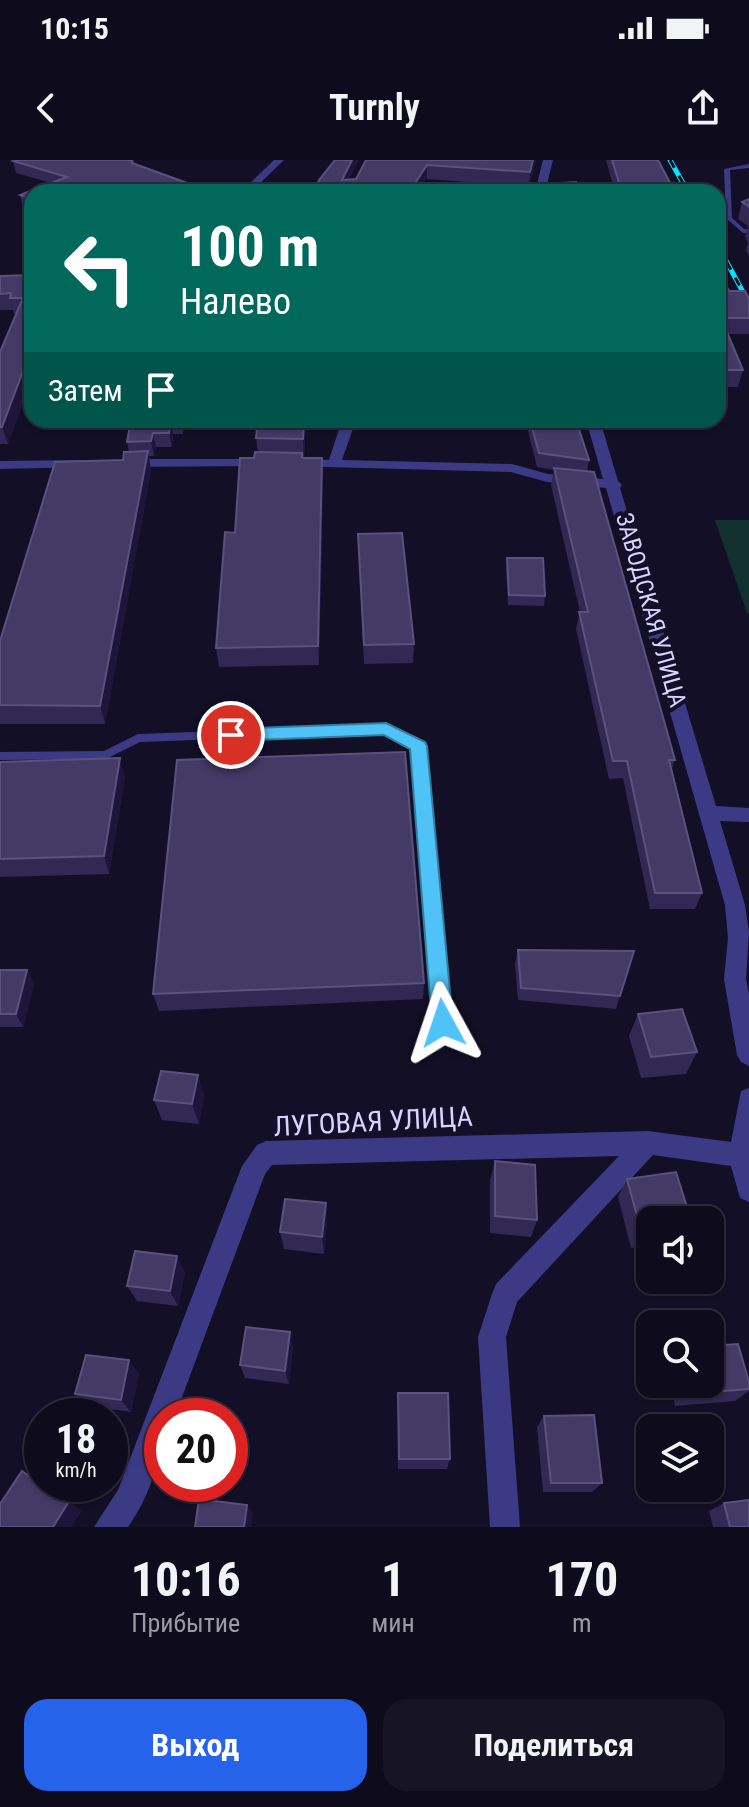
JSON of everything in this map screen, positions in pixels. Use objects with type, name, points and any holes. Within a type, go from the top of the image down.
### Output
[{"type":"street","points":[[254,184],[279,160]]},
{"type":"street","points":[[542,184],[548,160]]},
{"type":"street","points":[[334,464],[346,428]]},
{"type":"street","points":[[596,428],[615,485]]},
{"type":"street","name":"ЗАВОДСКАЯ УЛИЦА","points":[[0,465],[334,464],[512,468],[547,478],[615,485],[735,905],[739,938],[735,979],[749,1055]]},
{"type":"street","points":[[709,813],[749,815]]},
{"type":"street","points":[[749,1099],[741,1155],[749,1189]]},
{"type":"street","points":[[505,1527],[492,1337],[506,1294],[648,1143],[741,1155]]},
{"type":"street","name":"ЛУГОВАЯ УЛИЦА","points":[[109,1527],[129,1500],[255,1166],[266,1153],[648,1143]]},
{"type":"lane","points":[[749,166],[727,169],[729,218],[743,231],[749,231]]},
{"type":"lane","points":[[0,756],[106,755],[138,738],[386,729],[419,746],[443,1023]]},
{"type":"green space","points":[[715,520],[749,520],[749,613],[747,613]]},
{"type":"building","points":[[132,160],[132,163],[190,184],[49,184],[67,177],[13,161]]},
{"type":"building","points":[[335,160],[352,160],[342,180],[356,179],[366,160],[533,160],[530,172],[427,165],[415,184],[317,184]]},
{"type":"building","points":[[612,160],[658,160],[671,184],[620,184]]},
{"type":"building","points":[[24,275],[24,368],[2,427],[0,352],[23,298],[10,298],[11,293],[0,294],[0,276]]},
{"type":"building","points":[[726,286],[729,291],[745,291],[749,299],[749,318],[726,318]]},
{"type":"building","points":[[726,330],[743,370],[726,370]]},
{"type":"building","points":[[130,428],[170,428],[169,433],[153,433],[151,441],[127,442]]},
{"type":"building","points":[[257,428],[304,428],[303,439],[256,438]]},
{"type":"building","points":[[532,428],[579,428],[589,460],[539,453]]},
{"type":"building","points":[[148,451],[100,706],[0,705],[0,641],[55,462],[123,460],[124,452]]},
{"type":"building","points":[[255,452],[302,453],[302,458],[322,458],[318,646],[216,648],[225,532],[235,533],[240,458],[254,458]]},
{"type":"building","points":[[554,468],[594,472],[675,760],[669,760],[702,893],[655,893],[627,761],[613,761],[579,612],[588,612]]},
{"type":"building","points":[[402,533],[414,644],[364,645],[358,534]]},
{"type":"building","points":[[507,558],[543,558],[545,596],[509,595]]},
{"type":"building","points":[[405,752],[424,983],[153,994],[177,760]]},
{"type":"building","points":[[120,758],[104,856],[0,859],[0,762]]},
{"type":"building","points":[[518,950],[634,951],[620,996],[521,988]]},
{"type":"building","points":[[0,970],[27,970],[16,1014],[0,1014]]},
{"type":"building","points":[[682,1009],[697,1052],[651,1057],[638,1014]]},
{"type":"building","points":[[161,1071],[198,1075],[192,1104],[154,1100]]},
{"type":"building","points":[[495,1161],[535,1165],[537,1220],[495,1216]]},
{"type":"building","points":[[676,1172],[687,1206],[636,1206],[636,1212],[627,1179]]},
{"type":"building","points":[[285,1199],[326,1203],[322,1237],[280,1232]]},
{"type":"building","points":[[135,1251],[177,1256],[170,1291],[127,1286]]},
{"type":"building","points":[[246,1327],[290,1332],[285,1371],[240,1365]]},
{"type":"building","points":[[738,1344],[749,1389],[724,1391],[724,1345]]},
{"type":"building","points":[[86,1355],[129,1360],[121,1398],[75,1394]]},
{"type":"building","points":[[398,1393],[448,1393],[450,1459],[399,1459]]},
{"type":"building","points":[[594,1415],[602,1483],[551,1483],[544,1416]]},
{"type":"building","points":[[22,1471],[24,1502],[68,1503],[53,1527],[0,1527],[0,1504]]},
{"type":"building","points":[[749,1500],[749,1527],[730,1527],[724,1503]]},
{"type":"building","points":[[199,1502],[247,1505],[244,1527],[195,1527]]},
{"type":"railway","points":[[670,160],[684,184]]},
{"type":"railway","points":[[726,261],[749,303]]},
{"type":"route","points":[[231,735],[386,729],[419,746],[443,1023]]}]
